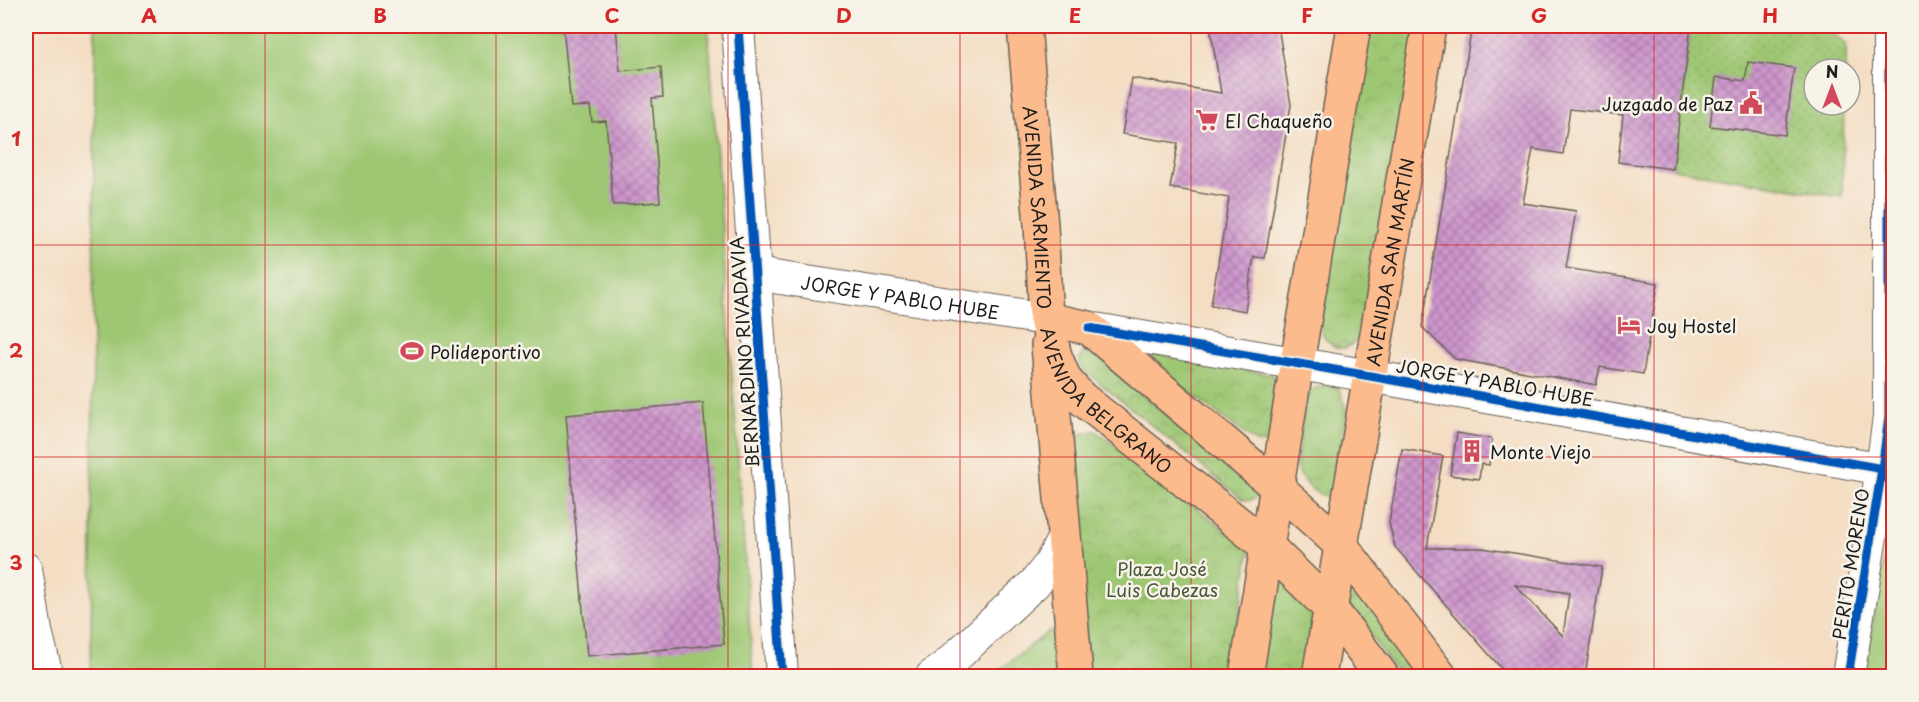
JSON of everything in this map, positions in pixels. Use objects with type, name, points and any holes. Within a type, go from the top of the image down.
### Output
[{"type":"main road","name":"AVENIDA SARMIENTO","points":[[1024,26],[1076,676]]},
{"type":"main road","points":[[1246,676],[1354,26]]},
{"type":"main road","name":"AVENIDA SAN MARTÍN","points":[[1319,676],[1429,26]]},
{"type":"main road","name":"AVENIDA BELGRANO","points":[[1382,676],[1330,608],[1268,547],[1081,398],[1065,380],[1058,364],[1046,319],[1089,328],[1277,487],[1340,544],[1440,676]]},
{"type":"street","name":"BERNARDINO RIVADAVIA","points":[[738,26],[782,676]]},
{"type":"street","name":"PERITO MORENO","points":[[1848,676],[1888,470],[1888,26]]},
{"type":"street","name":"JORGE Y PABLO HUBE","points":[[755,274],[1046,319]]},
{"type":"street","name":"JORGE Y PABLO HUBE","points":[[1089,328],[1297,363],[1888,470]]},
{"type":"street","points":[[932,676],[1029,590],[1050,564],[1064,537]]},
{"type":"street","points":[[26,568],[36,631],[47,676]]},
{"type":"green space","name":"Polideportivo","points":[[95,26],[708,26],[753,676],[91,676]]},
{"type":"green space","points":[[1366,26],[1418,26],[1363,325],[1355,342],[1344,348],[1338,348],[1328,342],[1320,325]]},
{"type":"green space","points":[[1691,26],[1826,28],[1846,44],[1846,57],[1802,57],[1802,117],[1844,117],[1842,197],[1673,169]]},
{"type":"green space","points":[[1091,351],[1261,494],[1256,498],[1242,499],[1080,367],[1080,356],[1084,352]]},
{"type":"green space","points":[[1158,354],[1273,375],[1278,382],[1269,444],[1257,443],[1153,365],[1151,360]]},
{"type":"green space","points":[[1320,386],[1330,386],[1340,390],[1346,410],[1336,488],[1332,495],[1326,496],[1310,488],[1296,467],[1306,400],[1311,391]]},
{"type":"green space","name":"Plaza José Luis Cabezas","points":[[1096,431],[1250,549],[1229,676],[1089,676],[1071,446],[1081,435]]},
{"type":"green space","points":[[1893,511],[1893,676],[1863,676]]},
{"type":"green space","points":[[1280,578],[1310,605],[1313,616],[1305,676],[1256,676],[1271,584]]},
{"type":"green space","points":[[1359,586],[1428,676],[1400,676],[1345,601],[1350,587]]},
{"type":"green space","points":[[1049,631],[1054,631],[1058,637],[1062,676],[992,676]]},
{"type":"building","points":[[563,26],[616,26],[620,71],[661,67],[663,97],[652,98],[660,202],[613,205],[606,121],[592,122],[590,106],[571,107]]},
{"type":"building","points":[[1210,26],[1278,26],[1291,105],[1265,258],[1254,257],[1245,311],[1211,305],[1229,198],[1170,188],[1178,143],[1122,134],[1132,78],[1221,93]]},
{"type":"building","points":[[1472,26],[1691,26],[1673,169],[1618,162],[1623,115],[1570,109],[1563,154],[1533,149],[1523,203],[1576,211],[1566,268],[1658,283],[1643,374],[1600,367],[1596,385],[1455,359],[1422,327]]},
{"type":"building","name":"Juzgado de Paz","points":[[1748,62],[1794,68],[1785,135],[1710,126],[1716,77],[1745,81]]},
{"type":"building","points":[[703,403],[724,644],[587,656],[566,415]]},
{"type":"building","name":"Monte Viejo","points":[[1457,433],[1492,439],[1489,465],[1481,464],[1479,479],[1450,475]]},
{"type":"building","points":[[1402,449],[1443,456],[1427,548],[1482,548],[1602,567],[1585,676],[1508,676],[1395,547],[1389,523]],"holes":[[[1515,585],[1569,593],[1563,636]]]},
{"type":"cycle path","points":[[738,26],[782,676]]},
{"type":"cycle path","points":[[1848,676],[1889,417],[1889,26]]},
{"type":"cycle path","points":[[1089,328],[1370,376],[1894,471]]},
{"type":"place","name":"Juzgado de Paz","points":[[1751,103]]},
{"type":"place","name":"El Chaqueño","points":[[1207,120]]},
{"type":"place","name":"Joy Hostel","points":[[1629,325]]},
{"type":"place","name":"Polideportivo","points":[[412,351]]},
{"type":"place","name":"Monte Viejo","points":[[1472,451]]}]
